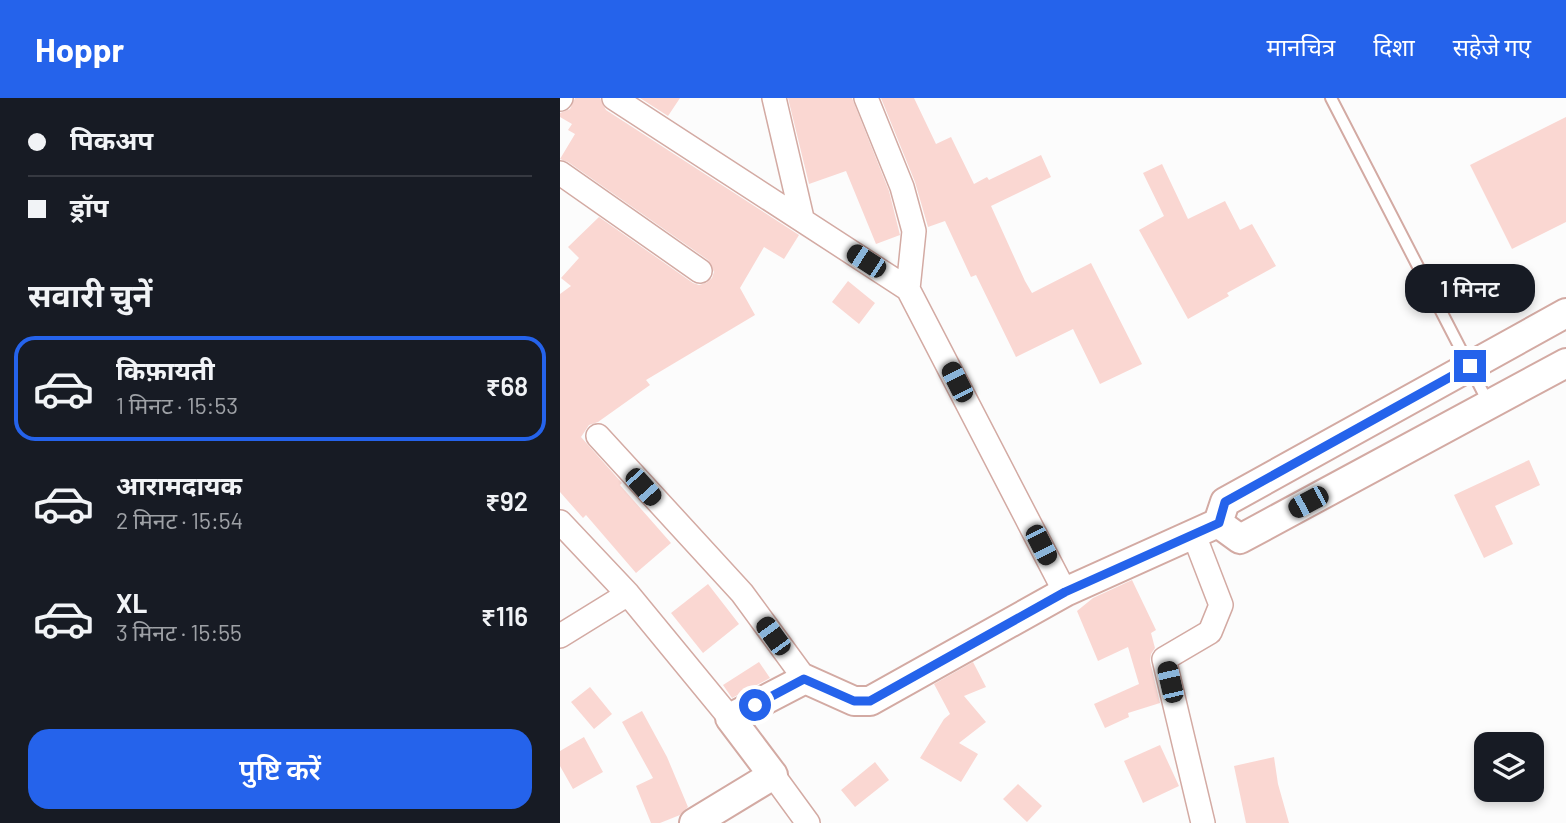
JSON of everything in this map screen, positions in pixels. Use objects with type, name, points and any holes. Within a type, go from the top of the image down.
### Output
[{"type":"street","points":[[614,98],[908,289],[1065,592]]},
{"type":"street","points":[[774,98],[802,218]]},
{"type":"street","points":[[866,98],[902,187],[914,231],[908,289]]},
{"type":"street","points":[[560,173],[700,271]]},
{"type":"street","points":[[598,436],[742,593],[804,679],[854,701],[870,701],[1065,592],[1206,529],[1225,502],[1566,313]]},
{"type":"street","points":[[1206,529],[1240,539],[1566,363]]},
{"type":"street","points":[[560,522],[628,594],[730,718],[808,823]]},
{"type":"street","points":[[1203,823],[1164,659],[1210,632],[1221,605],[1206,529]]},
{"type":"street","points":[[560,636],[628,594]]},
{"type":"street","points":[[730,718],[804,679]]},
{"type":"street","points":[[694,823],[773,775]]},
{"type":"lane","points":[[1331,98],[1489,404]]},
{"type":"building","points":[[575,98],[600,98],[606,110],[799,235],[784,259],[764,247],[740,288],[755,315],[646,380],[650,385],[598,422],[589,425],[581,437],[671,543],[636,573],[586,515],[583,518],[560,492],[560,294],[571,286],[561,278],[579,258],[568,247],[599,217],[693,283],[706,283],[714,272],[708,260],[560,159],[575,134],[568,130],[572,124],[560,117],[560,113],[570,109]]},
{"type":"building","points":[[640,98],[680,98],[668,116]]},
{"type":"building","points":[[788,98],[852,98],[889,191],[900,235],[876,244],[846,171],[809,184]]},
{"type":"building","points":[[881,98],[914,98],[936,144],[951,137],[974,184],[987,177],[989,180],[1041,155],[1051,177],[991,206],[1025,281],[1032,293],[1091,263],[1142,364],[1100,384],[1073,329],[1016,357],[976,275],[971,277],[945,221],[928,227],[915,182]]},
{"type":"building","points":[[1566,117],[1566,222],[1512,249],[1470,165]]},
{"type":"building","points":[[1162,164],[1188,219],[1225,201],[1240,230],[1252,224],[1276,266],[1227,293],[1229,296],[1188,319],[1139,230],[1164,216],[1143,173]]},
{"type":"building","points":[[848,281],[875,303],[859,324],[832,302]]},
{"type":"building","points":[[1529,460],[1540,485],[1495,506],[1513,544],[1484,558],[1454,495]]},
{"type":"building","points":[[1132,580],[1156,630],[1151,633],[1155,648],[1150,661],[1160,703],[1128,713],[1129,717],[1105,728],[1094,704],[1139,684],[1128,647],[1098,661],[1077,611],[1093,598]]},
{"type":"building","points":[[708,584],[739,624],[703,653],[671,613]]},
{"type":"building","points":[[759,662],[770,678],[732,698],[723,685]]},
{"type":"building","points":[[973,662],[986,687],[964,696],[986,722],[959,743],[978,754],[961,782],[920,758],[944,719],[950,714],[934,684]]},
{"type":"building","points":[[590,687],[612,714],[594,729],[571,702]]},
{"type":"building","points":[[642,711],[667,757],[688,807],[680,815],[660,823],[651,823],[636,786],[653,778],[622,722]]},
{"type":"building","points":[[584,737],[603,772],[573,789],[560,766],[560,751]]},
{"type":"building","points":[[1160,745],[1179,786],[1143,803],[1124,761]]},
{"type":"building","points":[[1274,757],[1289,823],[1246,823],[1234,766]]},
{"type":"building","points":[[875,762],[889,780],[855,807],[841,790]]},
{"type":"building","points":[[1018,784],[1042,806],[1027,822],[1003,799]]},
{"type":"route","points":[[755,705],[804,679],[854,701],[870,701],[1065,592],[1219,523],[1225,502],[1470,366]]}]
